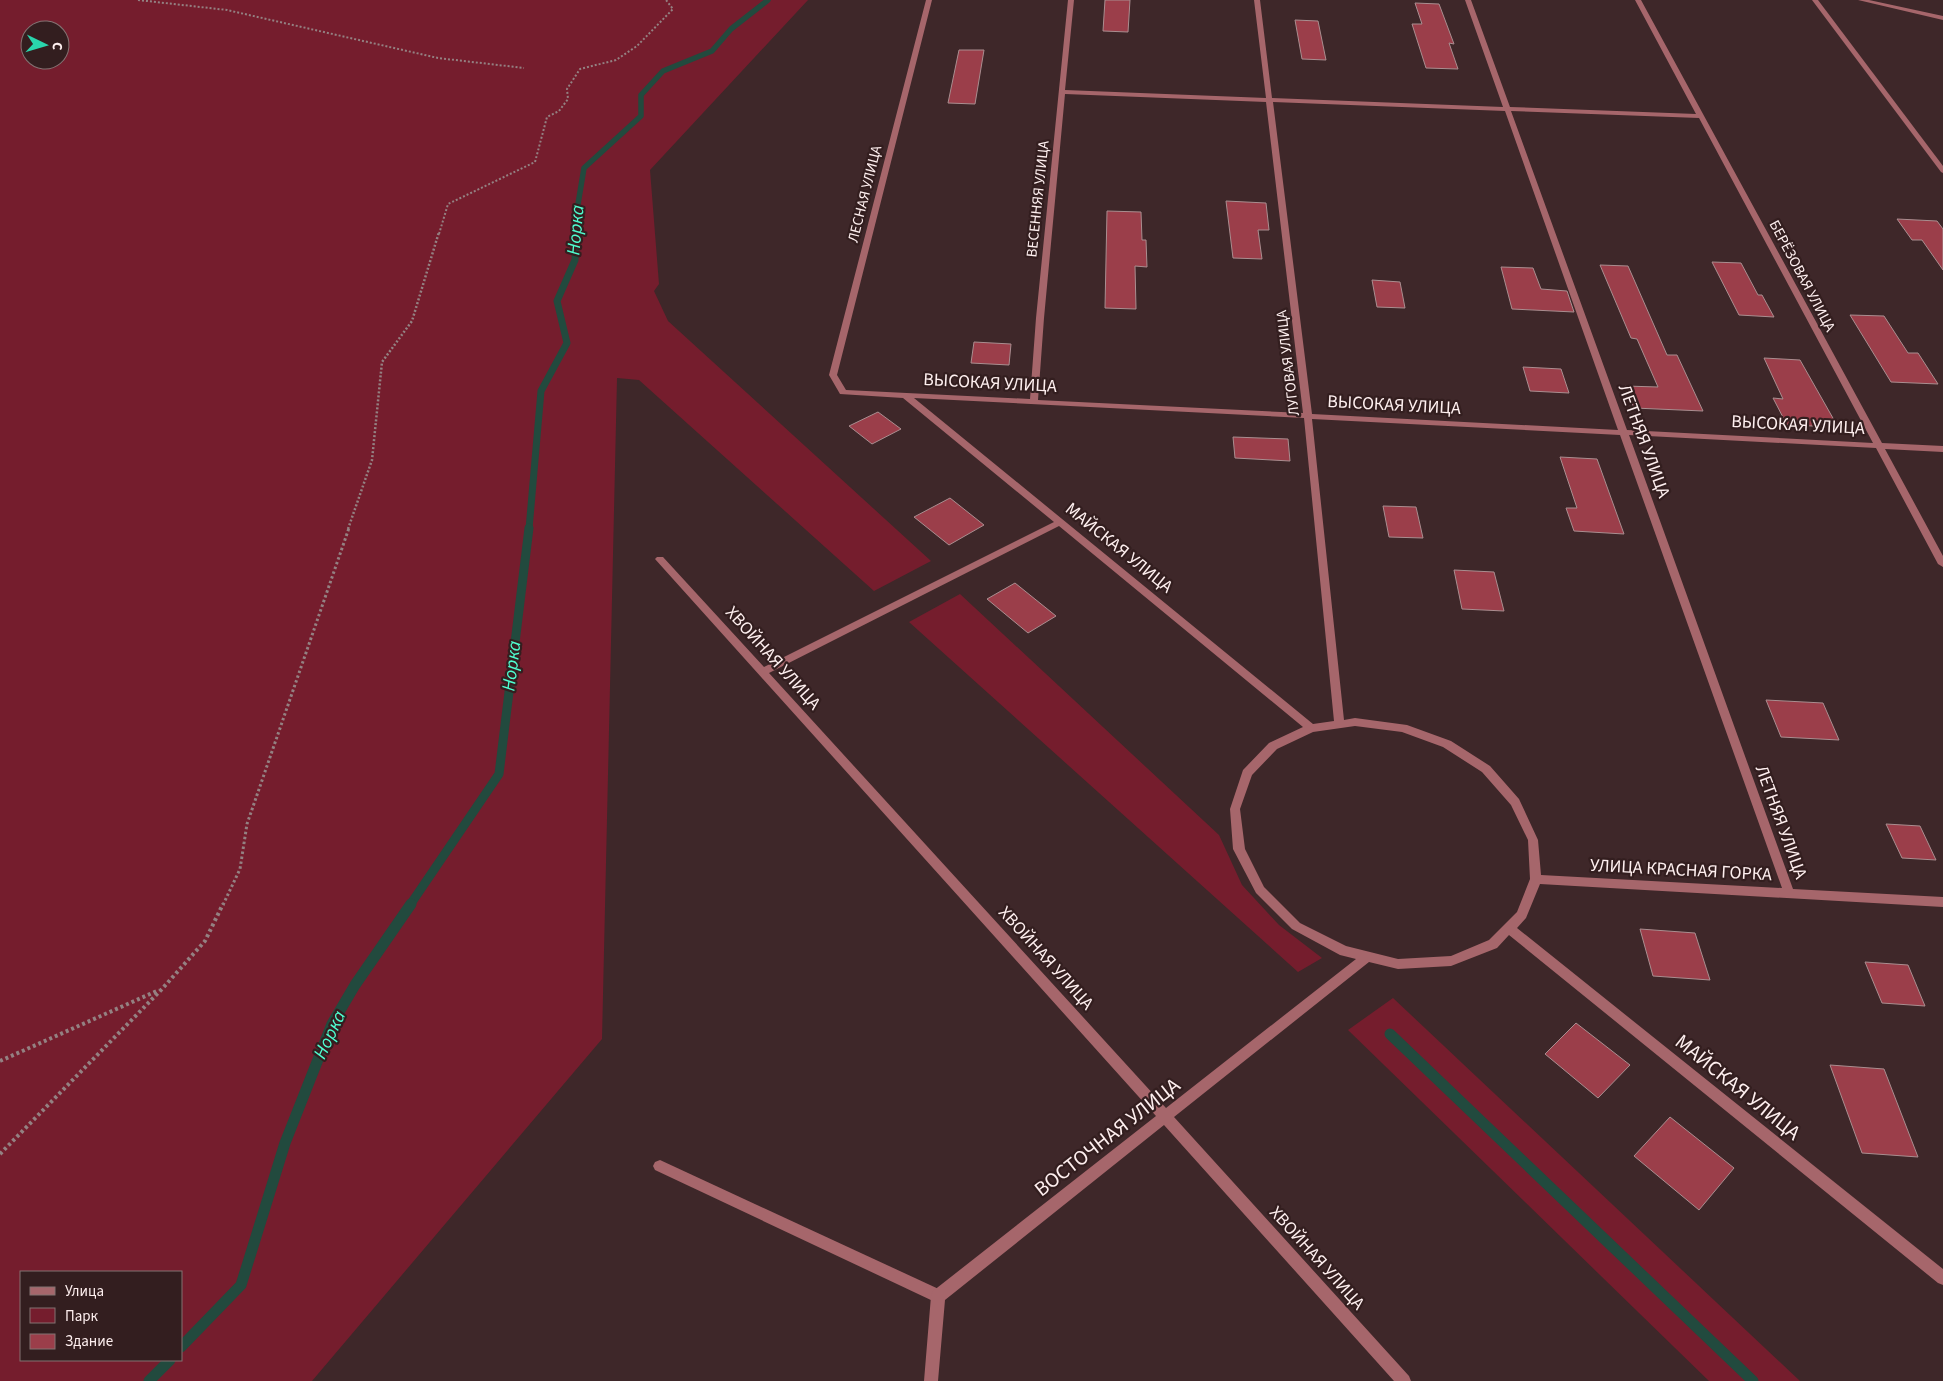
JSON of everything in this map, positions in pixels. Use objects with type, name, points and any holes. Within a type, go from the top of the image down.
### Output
[{"type":"street","name":"ЛЕСНАЯ УЛИЦА","points":[[844,392],[833,375],[929,0]]},
{"type":"street","name":"ВЕСЕННЯЯ УЛИЦА","points":[[1034,401],[1040,308],[1070,0]]},
{"type":"street","name":"ЛУГОВАЯ УЛИЦА","points":[[1256,0],[1308,416],[1339,724]]},
{"type":"street","name":"ЛЕТНЯЯ УЛИЦА","points":[[1468,0],[1790,893]]},
{"type":"street","name":"БЕРЁЗОВАЯ УЛИЦА","points":[[1638,0],[1943,564]]},
{"type":"street","points":[[1815,0],[1943,171]]},
{"type":"street","points":[[1861,0],[1943,18]]},
{"type":"street","points":[[1062,92],[1700,116]]},
{"type":"street","name":"ВЫСОКАЯ УЛИЦА","points":[[844,392],[1943,449]]},
{"type":"street","name":"МАЙСКАЯ УЛИЦА","points":[[904,395],[1311,728]]},
{"type":"street","points":[[763,672],[1060,522]]},
{"type":"street","name":"ХВОЙНАЯ УЛИЦА","points":[[660,559],[1404,1381]]},
{"type":"street","points":[[1355,722],[1403,728],[1446,744],[1486,770],[1515,802],[1533,840],[1536,879],[1522,915],[1493,944],[1451,960],[1398,964],[1344,951],[1296,926],[1260,890],[1238,850],[1235,809],[1247,774],[1273,746],[1311,728],[1339,724],[1355,722]]},
{"type":"street","name":"УЛИЦА КРАСНАЯ ГОРКА","points":[[1536,879],[1943,902]]},
{"type":"street","name":"МАЙСКАЯ УЛИЦА","points":[[1509,928],[1943,1278]]},
{"type":"street","name":"ВОСТОЧНАЯ УЛИЦА","points":[[938,1296],[1367,956]]},
{"type":"street","points":[[660,1166],[938,1296],[931,1381]]},
{"type":"path","points":[[138,0],[227,10],[438,58],[524,68]]},
{"type":"path","points":[[0,1154],[162,989],[205,941],[240,869],[248,824],[372,460],[382,362],[412,321],[448,204],[535,162],[547,117],[559,111],[568,99],[567,89],[580,69],[616,60],[637,46],[673,9],[666,0]]},
{"type":"path","points":[[0,1061],[162,989]]},
{"type":"green space","points":[[0,0],[808,0],[650,170],[659,284],[654,291],[668,321],[931,561],[874,591],[639,380],[617,378],[602,1039],[312,1381],[0,1381]]},
{"type":"green space","points":[[960,594],[1219,835],[1242,885],[1279,925],[1322,958],[1298,972],[909,622]]},
{"type":"green space","points":[[1393,998],[1800,1381],[1709,1381],[1348,1030]]},
{"type":"building","points":[[1105,0],[1130,0],[1128,32],[1103,31]]},
{"type":"building","points":[[1415,3],[1439,4],[1454,44],[1449,43],[1458,69],[1426,68],[1412,24],[1422,24]]},
{"type":"building","points":[[1295,20],[1318,21],[1326,60],[1302,59]]},
{"type":"building","points":[[959,50],[984,50],[975,104],[948,103]]},
{"type":"building","points":[[1226,201],[1266,203],[1269,230],[1258,230],[1262,259],[1233,258]]},
{"type":"building","points":[[1107,211],[1141,212],[1142,240],[1146,240],[1147,267],[1135,266],[1136,309],[1105,308]]},
{"type":"building","points":[[1897,219],[1937,221],[1943,229],[1943,270],[1922,240],[1912,240]]},
{"type":"building","points":[[1712,262],[1741,263],[1758,295],[1762,295],[1774,317],[1739,315]]},
{"type":"building","points":[[1600,265],[1628,266],[1667,355],[1677,355],[1703,411],[1634,408],[1625,386],[1658,387],[1637,339],[1631,338]]},
{"type":"building","points":[[1501,267],[1533,268],[1541,289],[1567,291],[1574,312],[1512,309]]},
{"type":"building","points":[[1372,280],[1400,282],[1405,308],[1377,307]]},
{"type":"building","points":[[1850,315],[1884,316],[1908,353],[1918,353],[1938,384],[1891,382]]},
{"type":"building","points":[[974,342],[1011,344],[1009,365],[971,363]]},
{"type":"building","points":[[1764,358],[1800,360],[1838,427],[1787,425],[1773,398],[1783,399]]},
{"type":"building","points":[[1523,367],[1561,369],[1569,393],[1530,391]]},
{"type":"building","points":[[878,412],[901,429],[872,444],[849,426]]},
{"type":"building","points":[[1233,437],[1288,439],[1290,461],[1235,458]]},
{"type":"building","points":[[1560,457],[1597,459],[1624,534],[1574,531],[1566,508],[1577,508]]},
{"type":"building","points":[[950,498],[984,525],[949,545],[914,517]]},
{"type":"building","points":[[1383,506],[1416,507],[1423,538],[1389,537]]},
{"type":"building","points":[[1454,570],[1494,572],[1504,611],[1462,609]]},
{"type":"building","points":[[1015,583],[1056,616],[1028,633],[987,599]]},
{"type":"building","points":[[1766,700],[1823,703],[1839,740],[1781,737]]},
{"type":"building","points":[[1886,824],[1920,826],[1936,860],[1902,858]]},
{"type":"building","points":[[1640,929],[1695,933],[1710,980],[1653,976]]},
{"type":"building","points":[[1865,962],[1908,965],[1925,1006],[1882,1003]]},
{"type":"building","points":[[1576,1023],[1630,1065],[1598,1098],[1545,1054]]},
{"type":"building","points":[[1830,1065],[1884,1069],[1918,1157],[1862,1153]]},
{"type":"building","points":[[1670,1117],[1734,1168],[1699,1210],[1634,1156]]},
{"type":"waterway","name":"Норка","points":[[576,234],[577,210],[584,168],[641,116],[641,95],[663,71],[712,51],[731,29],[768,0]]},
{"type":"waterway","name":"Норка","points":[[529,529],[541,391],[567,343],[557,301],[575,260],[576,232]]},
{"type":"waterway","name":"Норка","points":[[410,905],[499,774],[529,528]]},
{"type":"waterway","name":"Норка","points":[[182,1346],[241,1285],[285,1143],[332,1024],[355,985],[411,904]]},
{"type":"waterway","points":[[1390,1034],[1753,1381]]},
{"type":"waterway","name":"Норка","points":[[149,1381],[169,1361]]}]
